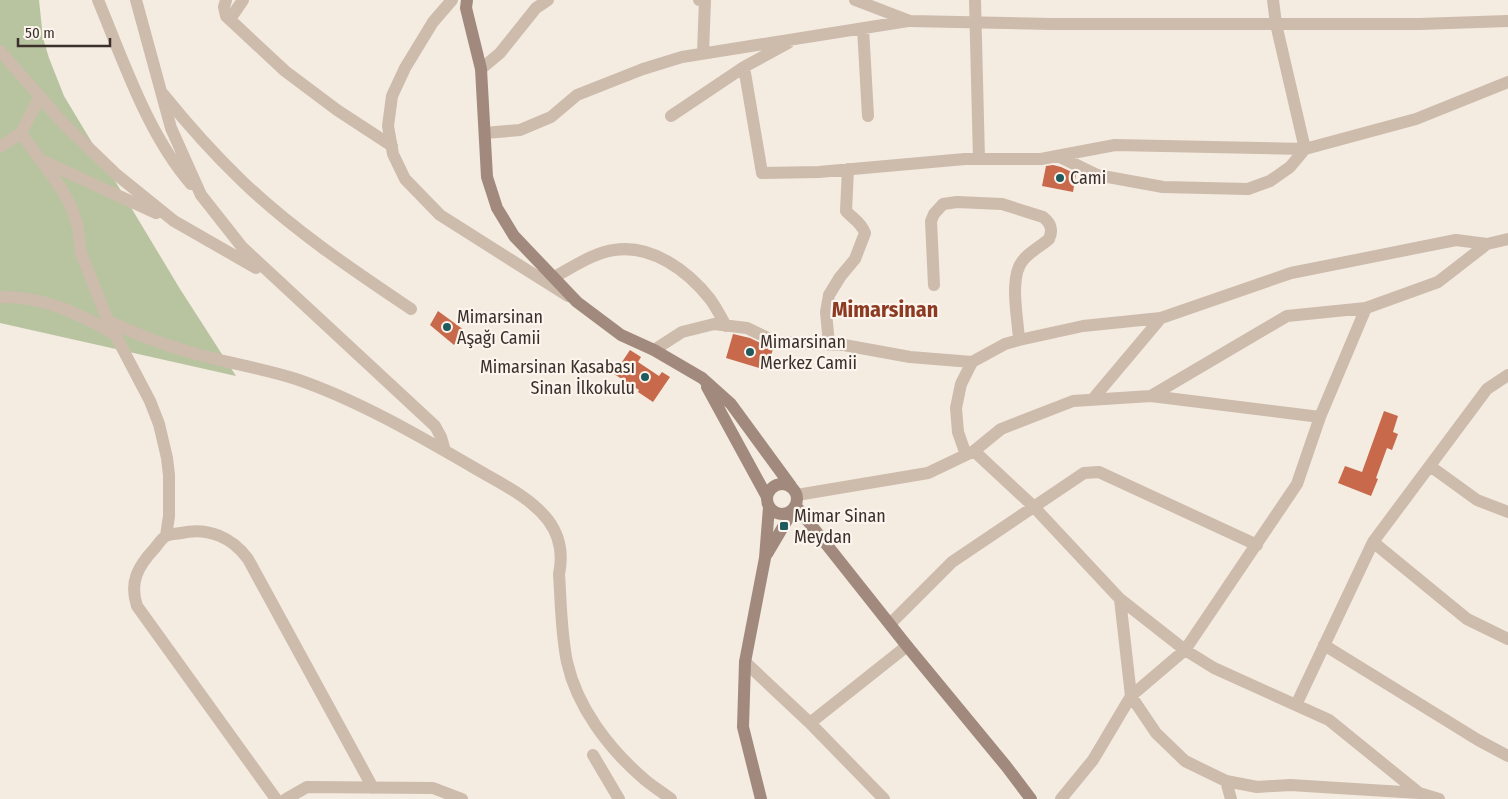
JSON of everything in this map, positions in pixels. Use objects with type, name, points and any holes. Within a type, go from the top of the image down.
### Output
[{"type":"street","points":[[98,0],[150,122],[168,154],[242,247],[435,426],[445,451]]},
{"type":"street","points":[[136,0],[171,128],[201,195]]},
{"type":"street","points":[[226,0],[224,12],[230,20],[285,71],[337,110],[392,146]]},
{"type":"street","points":[[230,20],[243,0]]},
{"type":"street","points":[[452,0],[433,22],[405,68],[392,96],[388,126],[393,154],[405,179],[440,215],[576,302],[620,335],[654,350],[702,378],[731,404],[794,499]]},
{"type":"street","points":[[467,0],[466,8],[481,69],[487,178],[497,208],[514,236],[576,302]]},
{"type":"street","points":[[481,69],[500,53],[532,4],[548,0]]},
{"type":"street","points":[[700,0],[705,0],[703,53]]},
{"type":"street","points":[[855,0],[876,4],[910,21]]},
{"type":"street","points":[[975,0],[980,160]]},
{"type":"street","points":[[1273,0],[1276,24],[1305,149]]},
{"type":"street","points":[[485,133],[520,130],[550,116],[577,95],[643,68],[682,57],[910,21],[1052,24],[1508,22]]},
{"type":"street","points":[[863,28],[868,116]]},
{"type":"street","points":[[671,116],[744,67],[797,38]]},
{"type":"street","points":[[0,51],[62,122],[117,175],[174,221]]},
{"type":"street","points":[[744,67],[762,173],[819,172],[980,160],[1041,159],[1115,145],[1305,149],[1416,119],[1508,82]]},
{"type":"street","points":[[160,90],[200,138],[244,182],[297,228],[352,270],[411,309]]},
{"type":"street","points":[[0,147],[21,133],[40,96]]},
{"type":"street","points":[[21,133],[60,187],[71,206],[78,228],[81,252],[108,321],[150,401],[164,441],[169,475],[170,495],[166,536]]},
{"type":"street","points":[[1058,156],[1097,176],[1163,187],[1248,189],[1270,181],[1290,167],[1305,149]]},
{"type":"street","points":[[40,160],[174,221],[274,278]]},
{"type":"street","points":[[829,344],[826,312],[829,295],[840,277],[855,259],[864,233],[861,223],[846,211],[848,170]]},
{"type":"street","points":[[934,285],[931,220],[943,204],[957,202],[1002,204],[1043,217],[1050,224],[1049,240],[1024,258],[1018,267],[1015,278],[1019,340]]},
{"type":"street","points":[[654,350],[682,332],[714,324],[747,328],[776,342],[844,344],[910,357],[972,362],[1006,344],[1019,340],[1083,326],[1162,318],[1291,273],[1456,240],[1487,244],[1508,239]]},
{"type":"street","points":[[1151,396],[1287,316],[1366,308],[1438,282],[1487,244]]},
{"type":"street","points":[[554,277],[583,261],[614,250],[632,250],[650,254],[667,262],[691,278],[711,300],[726,326]]},
{"type":"street","points":[[0,297],[22,297],[52,304],[114,334]]},
{"type":"street","points":[[1061,799],[1093,760],[1131,696],[1185,650],[1297,484],[1320,417],[1366,308]]},
{"type":"street","points":[[1092,400],[1162,318]]},
{"type":"street","points":[[108,321],[136,334],[192,353],[272,372],[317,387],[445,451],[517,494],[541,512],[552,526],[559,544],[561,554],[559,574],[565,646],[570,671],[579,695],[599,729],[621,757],[644,779],[671,799]]},
{"type":"street","points":[[972,362],[961,384],[956,408],[958,432],[970,453],[1033,506],[1120,599],[1185,650],[1214,668],[1329,720],[1419,793]]},
{"type":"street","points":[[1296,705],[1373,542],[1487,389],[1508,375]]},
{"type":"street","points":[[702,378],[768,502],[778,514],[788,513],[794,499]]},
{"type":"street","points":[[794,499],[928,474],[970,453],[1001,429],[1073,401],[1151,396],[1320,417]]},
{"type":"street","points":[[1430,466],[1477,500],[1508,512]]},
{"type":"street","points":[[890,624],[952,562],[1084,473],[1099,472],[1257,545]]},
{"type":"street","points":[[761,799],[743,727],[744,662],[765,558],[768,502],[772,488],[781,483],[890,624],[1031,799]]},
{"type":"street","points":[[765,558],[794,499]]},
{"type":"street","points":[[276,799],[137,606],[133,588],[137,571],[146,557],[166,536],[195,531],[212,533],[228,539],[248,559],[373,788]]},
{"type":"street","points":[[1373,542],[1467,619],[1508,639]]},
{"type":"street","points":[[1120,599],[1131,696],[1156,733],[1184,761],[1226,781],[1256,787],[1290,785],[1419,793],[1439,799]]},
{"type":"street","points":[[1324,645],[1478,740],[1508,756]]},
{"type":"street","points":[[810,723],[908,646]]},
{"type":"street","points":[[744,662],[810,723],[884,799]]},
{"type":"street","points":[[594,755],[619,799]]},
{"type":"street","points":[[1226,781],[1231,799]]},
{"type":"street","points":[[286,799],[307,787],[432,788],[462,799]]},
{"type":"green space","points":[[0,0],[39,0],[43,38],[64,96],[180,289],[236,376],[0,323]]},
{"type":"building","name":"Cami","points":[[1053,165],[1076,174],[1073,192],[1042,186],[1046,166]]},
{"type":"building","name":"Mimarsinan Aşağı Camii","points":[[438,311],[464,330],[454,345],[430,325]]},
{"type":"building","name":"Mimarsinan Merkez Camii","points":[[733,334],[750,338],[773,349],[766,370],[726,358]]},
{"type":"building","points":[[630,350],[641,357],[638,362],[659,376],[662,372],[670,377],[653,402],[638,392],[639,390],[614,374]]},
{"type":"building","points":[[1384,411],[1398,416],[1393,432],[1398,434],[1392,450],[1387,448],[1371,496],[1338,483],[1345,466],[1362,472]]},
{"type":"place","name":"Cami","points":[[1060,178]]},
{"type":"place","name":"Mimarsinan Aşağı Camii","points":[[447,327]]},
{"type":"place","name":"Mimarsinan Merkez Camii","points":[[750,352]]},
{"type":"place","name":"Mimarsinan Kasabası Sinan İlkokulu","points":[[645,377]]},
{"type":"place","name":"Mimar Sinan Meydan","points":[[784,526]]},
{"type":"district","name":"Mimarsinan","points":[[885,309]]}]
